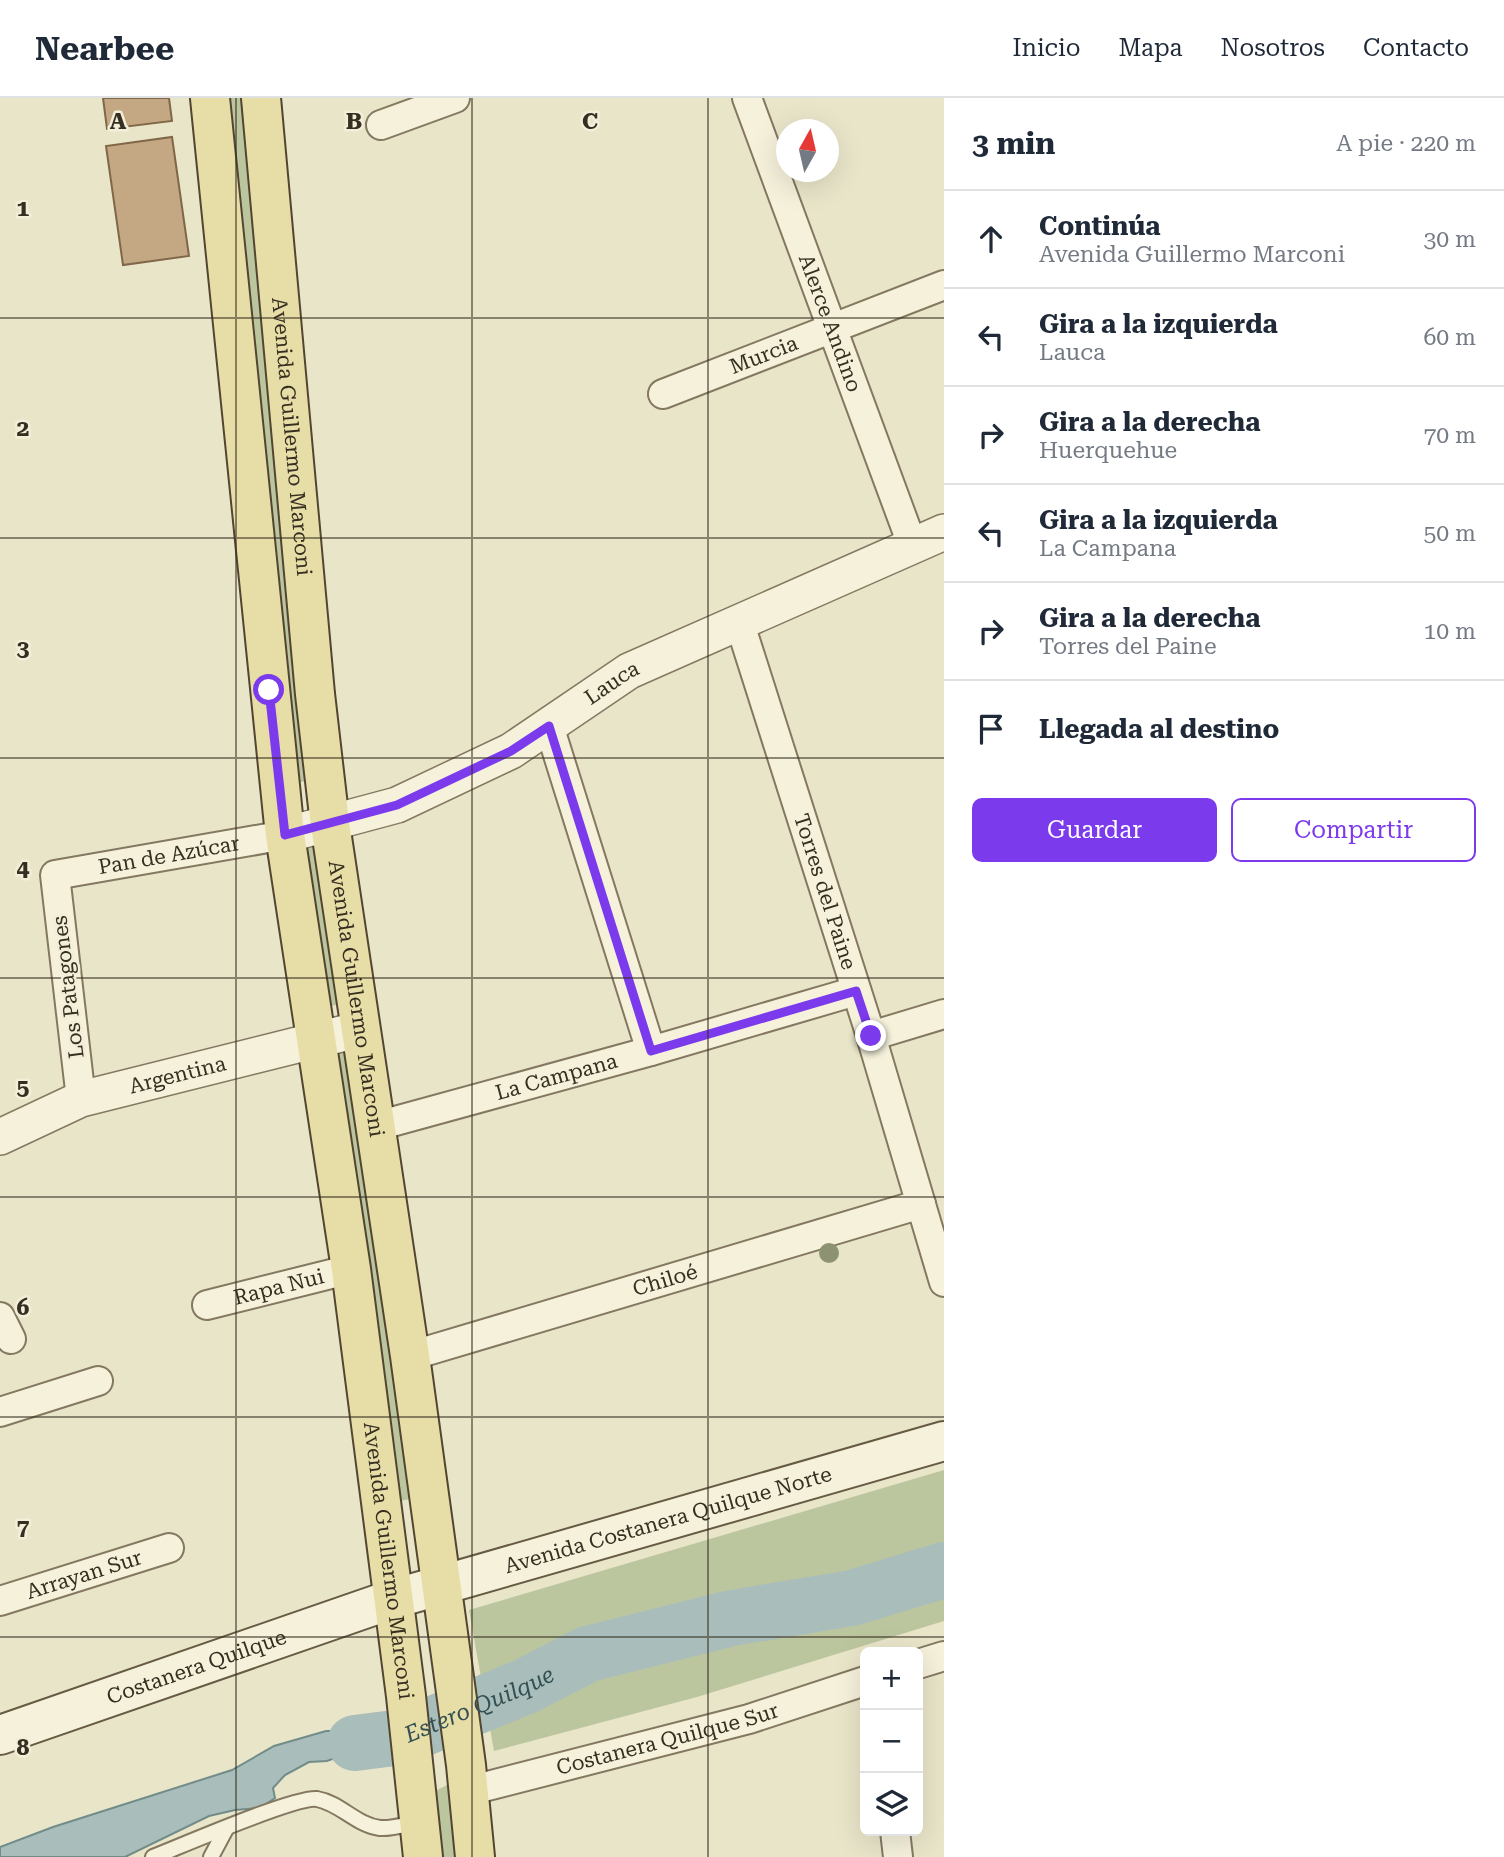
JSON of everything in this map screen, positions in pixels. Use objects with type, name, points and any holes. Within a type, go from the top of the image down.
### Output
[{"type":"main road","name":"Avenida Guillermo Marconi","points":[[210,98],[285,835],[351,1269],[406,1696],[421,1840]]},
{"type":"main road","name":"Avenida Guillermo Marconi","points":[[261,98],[315,694],[330,824],[410,1356],[455,1683],[475,1857]]},
{"type":"main road","name":"Avenida Costanera Quilque Norte","points":[[393,1599],[944,1441]]},
{"type":"main road","name":"Costanera Quilque","points":[[0,1735],[393,1599]]},
{"type":"street","points":[[382,125],[455,98]]},
{"type":"street","name":"Alerce Andino","points":[[747,98],[832,330],[936,538]]},
{"type":"street","name":"Murcia","points":[[663,394],[944,285]]},
{"type":"street","name":"Lauca","points":[[285,835],[397,805],[511,751],[629,670],[936,538]]},
{"type":"street","name":"Torres del Paine","points":[[739,621],[871,1036],[944,1282]]},
{"type":"street","points":[[549,726],[651,1051]]},
{"type":"street","name":"Pan de Azúcar","points":[[55,875],[285,835]]},
{"type":"street","name":"Los Patagones","points":[[55,875],[81,1099]]},
{"type":"street","name":"La Campana","points":[[377,1126],[651,1051],[856,991]]},
{"type":"street","points":[[871,1036],[944,1014]]},
{"type":"street","name":"Argentina","points":[[0,1137],[81,1099],[361,1029]]},
{"type":"street","name":"Chiloé","points":[[410,1356],[921,1204]]},
{"type":"street","name":"Rapa Nui","points":[[206,1305],[351,1269]]},
{"type":"street","points":[[0,1412],[98,1381]]},
{"type":"street","name":"Arrayan Sur","points":[[0,1601],[169,1548]]},
{"type":"street","points":[[923,1662],[944,1656]]},
{"type":"street","name":"Costanera Quilque Sur","points":[[467,1778],[748,1719],[860,1684]]},
{"type":"street","points":[[896,1836],[898,1857]]},
{"type":"lane","points":[[153,1857],[282,1807],[314,1798],[332,1804],[360,1821],[421,1840]]},
{"type":"lane","points":[[211,1857],[226,1829]]},
{"type":"green space","points":[[229,98],[246,98],[312,780],[296,783]]},
{"type":"green space","points":[[319,840],[342,1004],[325,1007],[300,842]]},
{"type":"green space","points":[[349,1051],[411,1499],[393,1502],[330,1056]]},
{"type":"green space","points":[[944,1470],[944,1621],[697,1697],[494,1751],[469,1610]]},
{"type":"green space","points":[[451,1783],[459,1857],[439,1857],[433,1792]]},
{"type":"shaded area","points":[[398,1716],[401,1762],[383,1754],[343,1755],[327,1761],[309,1762],[285,1775],[273,1788],[275,1798],[260,1808],[209,1816],[125,1857],[0,1857],[0,1847],[53,1827],[232,1770],[274,1746],[326,1731],[379,1730]]},
{"type":"building","points":[[103,98],[169,98],[172,121],[107,129]]},
{"type":"building","points":[[172,137],[189,256],[123,265],[106,146]]},
{"type":"waterway","name":"Estero Quilque","points":[[355,1743],[402,1737],[526,1686],[588,1654],[732,1618],[852,1598],[944,1570]]},
{"type":"route","points":[[269,690],[285,835],[397,805],[511,751],[549,726],[651,1051],[856,991],[871,1036]]}]
